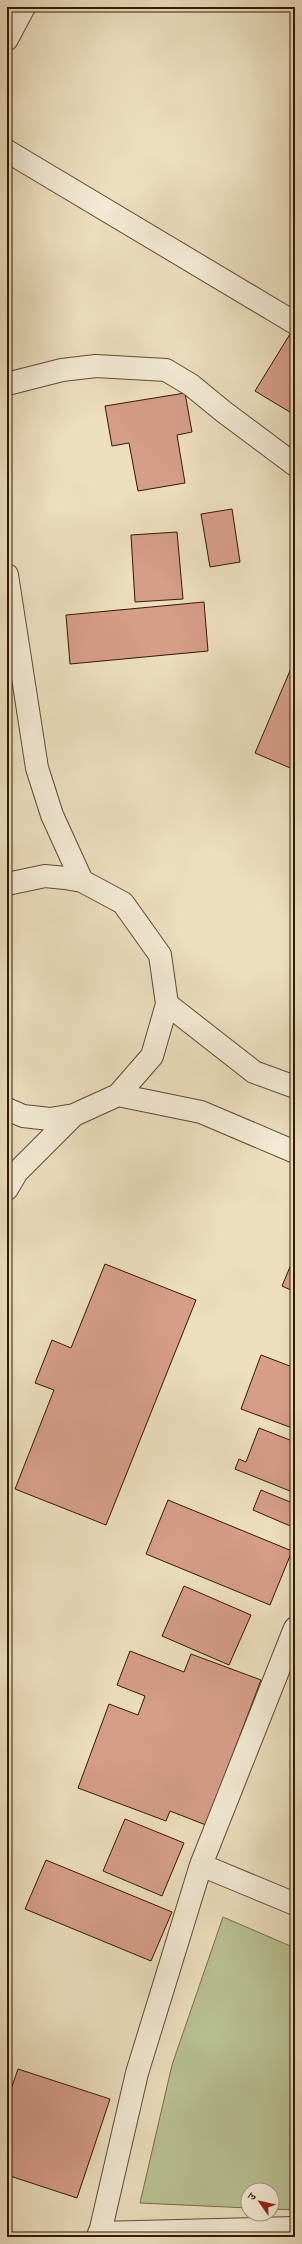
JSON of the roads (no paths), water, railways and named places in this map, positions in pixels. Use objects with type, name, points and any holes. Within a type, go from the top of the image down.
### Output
[{"type":"street","points":[[7,38],[24,7]]},
{"type":"street","points":[[7,151],[295,323]]},
{"type":"street","points":[[7,384],[62,370],[96,366],[166,370],[192,385],[224,412],[295,465]]},
{"type":"street","points":[[7,575],[37,768],[52,815],[82,881]]},
{"type":"street","points":[[7,884],[45,876],[82,881],[123,903],[160,956],[167,1004],[152,1056],[118,1095],[109,1101],[74,1115],[50,1118],[23,1116],[7,1109]]},
{"type":"street","points":[[167,1004],[254,1072],[295,1087]]},
{"type":"street","points":[[118,1095],[201,1112],[295,1152]]},
{"type":"street","points":[[7,1189],[18,1172],[74,1115]]},
{"type":"street","points":[[295,1628],[201,1865],[137,2073],[99,2235],[295,2228]]},
{"type":"street","points":[[201,1865],[295,1904]]}]
